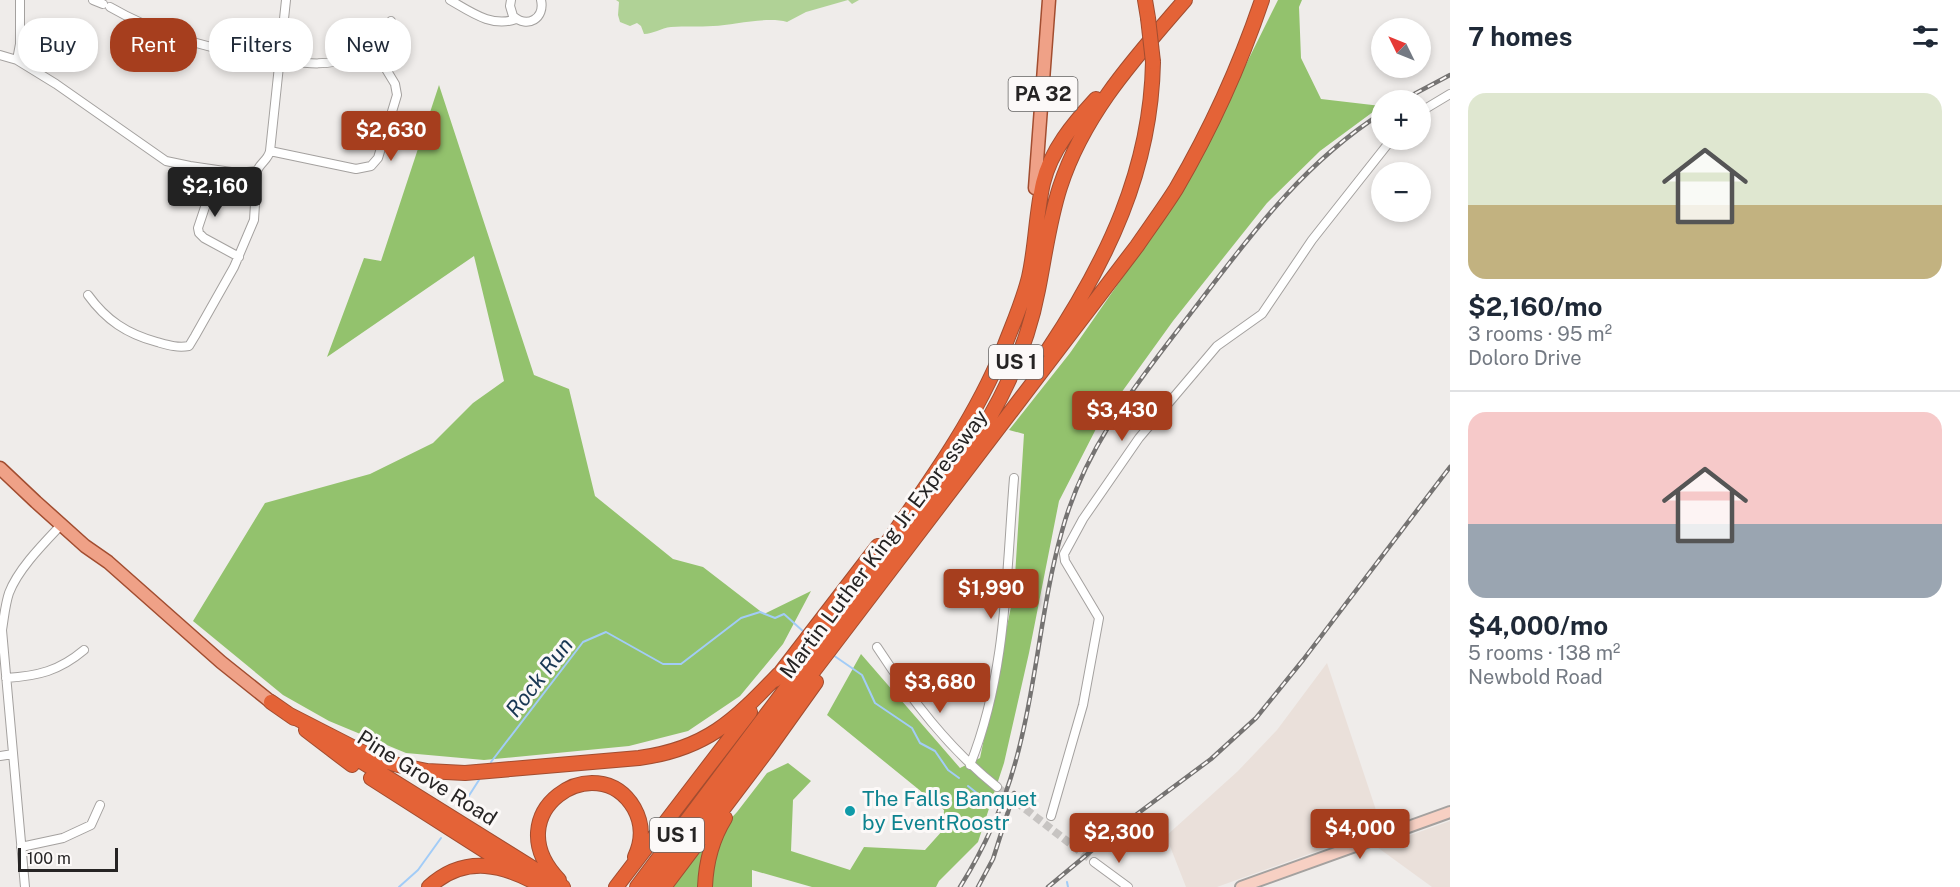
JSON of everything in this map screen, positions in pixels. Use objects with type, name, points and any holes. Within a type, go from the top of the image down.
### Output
[{"type":"highway","points":[[1016,403],[1085,289],[1124,208],[1136,176],[1151,103],[1153,62],[1145,0]]},
{"type":"highway","name":"Martin Luther King Jr. Expressway","points":[[828,636],[964,457],[992,414],[1013,369],[1030,322],[1052,219],[1066,170],[1080,139],[1096,109],[1115,82],[1185,0]]},
{"type":"highway","name":"Martin Luther King Jr. Expressway","points":[[828,636],[913,543],[1016,403],[1125,264],[1175,190],[1203,140],[1240,58],[1262,0]]},
{"type":"highway","points":[[288,714],[343,743],[385,761],[427,771],[465,773],[663,754],[684,748],[730,722],[746,709],[779,674],[812,658],[828,636],[850,596],[954,445],[981,398],[1025,294],[1041,192],[1051,161],[1075,122],[1136,56]]},
{"type":"highway","points":[[1010,332],[1027,257],[1035,188]]},
{"type":"highway","points":[[705,887],[707,864],[717,833],[766,752],[812,658],[1054,366],[1125,264]]},
{"type":"highway","name":"Martin Luther King Jr. Expressway","points":[[637,887],[812,658]]},
{"type":"highway","name":"Martin Luther King Jr. Expressway","points":[[649,887],[812,658]]},
{"type":"highway","points":[[616,887],[779,674]]},
{"type":"highway","name":"Pine Grove Road","points":[[271,702],[414,796],[563,887]]},
{"type":"highway","name":"Pine Grove Road","points":[[271,702],[317,740],[373,780],[526,877]]},
{"type":"highway","points":[[664,887],[766,752]]},
{"type":"highway","points":[[567,887],[544,860],[537,832],[540,819],[550,802],[564,790],[577,785],[590,783],[611,787],[622,795],[634,810],[641,828],[640,841],[628,872]]},
{"type":"highway","points":[[429,887],[447,874],[470,866],[496,867],[526,877],[543,887]]},
{"type":"main road","name":"PA 32","points":[[1035,188],[1049,0]]},
{"type":"main road","name":"Pine Grove Road","points":[[0,468],[85,546],[108,562]]},
{"type":"main road","name":"Pine Grove Road","points":[[16,482],[39,498],[221,662],[271,702]]},
{"type":"main road","points":[[1241,887],[1450,812]]},
{"type":"street","points":[[17,60],[20,44],[20,0]]},
{"type":"street","points":[[93,0],[138,23],[193,44],[209,47]]},
{"type":"street","points":[[284,18],[286,0]]},
{"type":"street","points":[[450,0],[481,18],[503,22],[516,19]]},
{"type":"street","points":[[511,0],[511,11],[516,19],[523,22],[538,18],[543,8],[541,0]]},
{"type":"street","points":[[0,55],[17,60],[56,84],[166,160],[238,173],[257,171]]},
{"type":"street","points":[[88,295],[100,310],[129,333],[178,348],[189,346],[239,257],[254,220],[257,171],[258,167],[268,158],[270,151],[279,72]]},
{"type":"street","points":[[270,151],[356,169],[365,168],[376,162],[397,95],[395,84],[388,72]]},
{"type":"street","points":[[1431,105],[1450,94]]},
{"type":"street","points":[[1051,816],[1083,705],[1099,618],[1065,561],[1065,554],[1083,519],[1139,438],[1217,346],[1262,314],[1312,240],[1383,150]]},
{"type":"street","points":[[206,169],[206,204],[198,228],[199,233],[239,257]]},
{"type":"street","points":[[970,765],[993,689],[1000,651],[1007,596],[1014,478]]},
{"type":"street","points":[[25,887],[1,630],[6,602],[12,586],[61,525]]},
{"type":"street","points":[[877,647],[925,715],[970,765],[997,787]]},
{"type":"street","points":[[6,678],[48,672],[70,662],[84,650]]},
{"type":"street","points":[[0,756],[13,754]]},
{"type":"street","points":[[21,847],[63,838],[91,825],[100,805]]},
{"type":"street","points":[[1094,862],[1128,887]]},
{"type":"shaded area","points":[[1327,663],[1382,828],[1217,887],[1186,887],[1166,836],[1238,771],[1277,730]]},
{"type":"shaded area","points":[[1450,821],[1450,887],[1432,887],[1377,847]]},
{"type":"green space","points":[[616,0],[848,0],[806,12],[787,22],[761,20],[713,26],[671,27],[644,34],[637,23],[630,26],[620,22],[619,2]]},
{"type":"green space","points":[[1278,0],[1302,0],[1299,7],[1301,58],[1321,99],[1371,105],[1371,113],[1320,151],[1267,203],[1173,321],[1098,425],[1059,501],[1029,653],[1004,763],[978,842],[939,881],[936,887],[812,887],[752,870],[752,887],[673,887],[696,856],[737,812],[767,773],[788,763],[811,781],[793,800],[791,851],[850,870],[864,847],[925,850],[943,830],[944,810],[827,715],[861,654],[960,768],[980,758],[1014,592],[1024,434],[1009,430],[1070,353],[1184,189]]},
{"type":"green space","points":[[439,85],[534,375],[569,389],[595,496],[673,559],[703,567],[764,614],[811,591],[783,644],[740,696],[688,731],[629,746],[484,760],[406,753],[329,721],[283,695],[193,621],[265,503],[370,474],[433,443],[473,403],[504,381],[474,256],[327,357],[364,258],[381,261]]},
{"type":"waterway","name":"Rock Run","points":[[491,762],[583,642],[606,632],[663,664],[681,664],[741,618],[760,612],[775,618],[784,614],[805,633]]},
{"type":"waterway","name":"Rock Run","points":[[833,655],[862,675],[875,703],[912,728],[920,743],[935,751],[948,770],[959,778]]},
{"type":"waterway","name":"Rock Run","points":[[461,808],[479,780]]},
{"type":"waterway","name":"Rock Run","points":[[968,786],[992,805]]},
{"type":"waterway","name":"Rock Run","points":[[399,887],[418,870],[441,838]]},
{"type":"waterway","name":"Rock Run","points":[[1067,882],[1068,887]]},
{"type":"tunnel","points":[[997,787],[1094,862]]},
{"type":"railway","points":[[1422,90],[1450,75]]},
{"type":"railway","points":[[960,887],[989,833],[1011,776],[1028,710],[1055,556],[1072,499],[1100,441],[1154,361],[1257,228],[1302,178],[1353,133],[1371,121]]},
{"type":"railway","points":[[1048,887],[1125,823],[1211,759],[1256,718],[1450,467]]},
{"type":"railway","points":[[978,887],[993,859],[1014,793]]},
{"type":"place","name":"The Falls Banquet by EventRoostr","points":[[850,811]]}]
